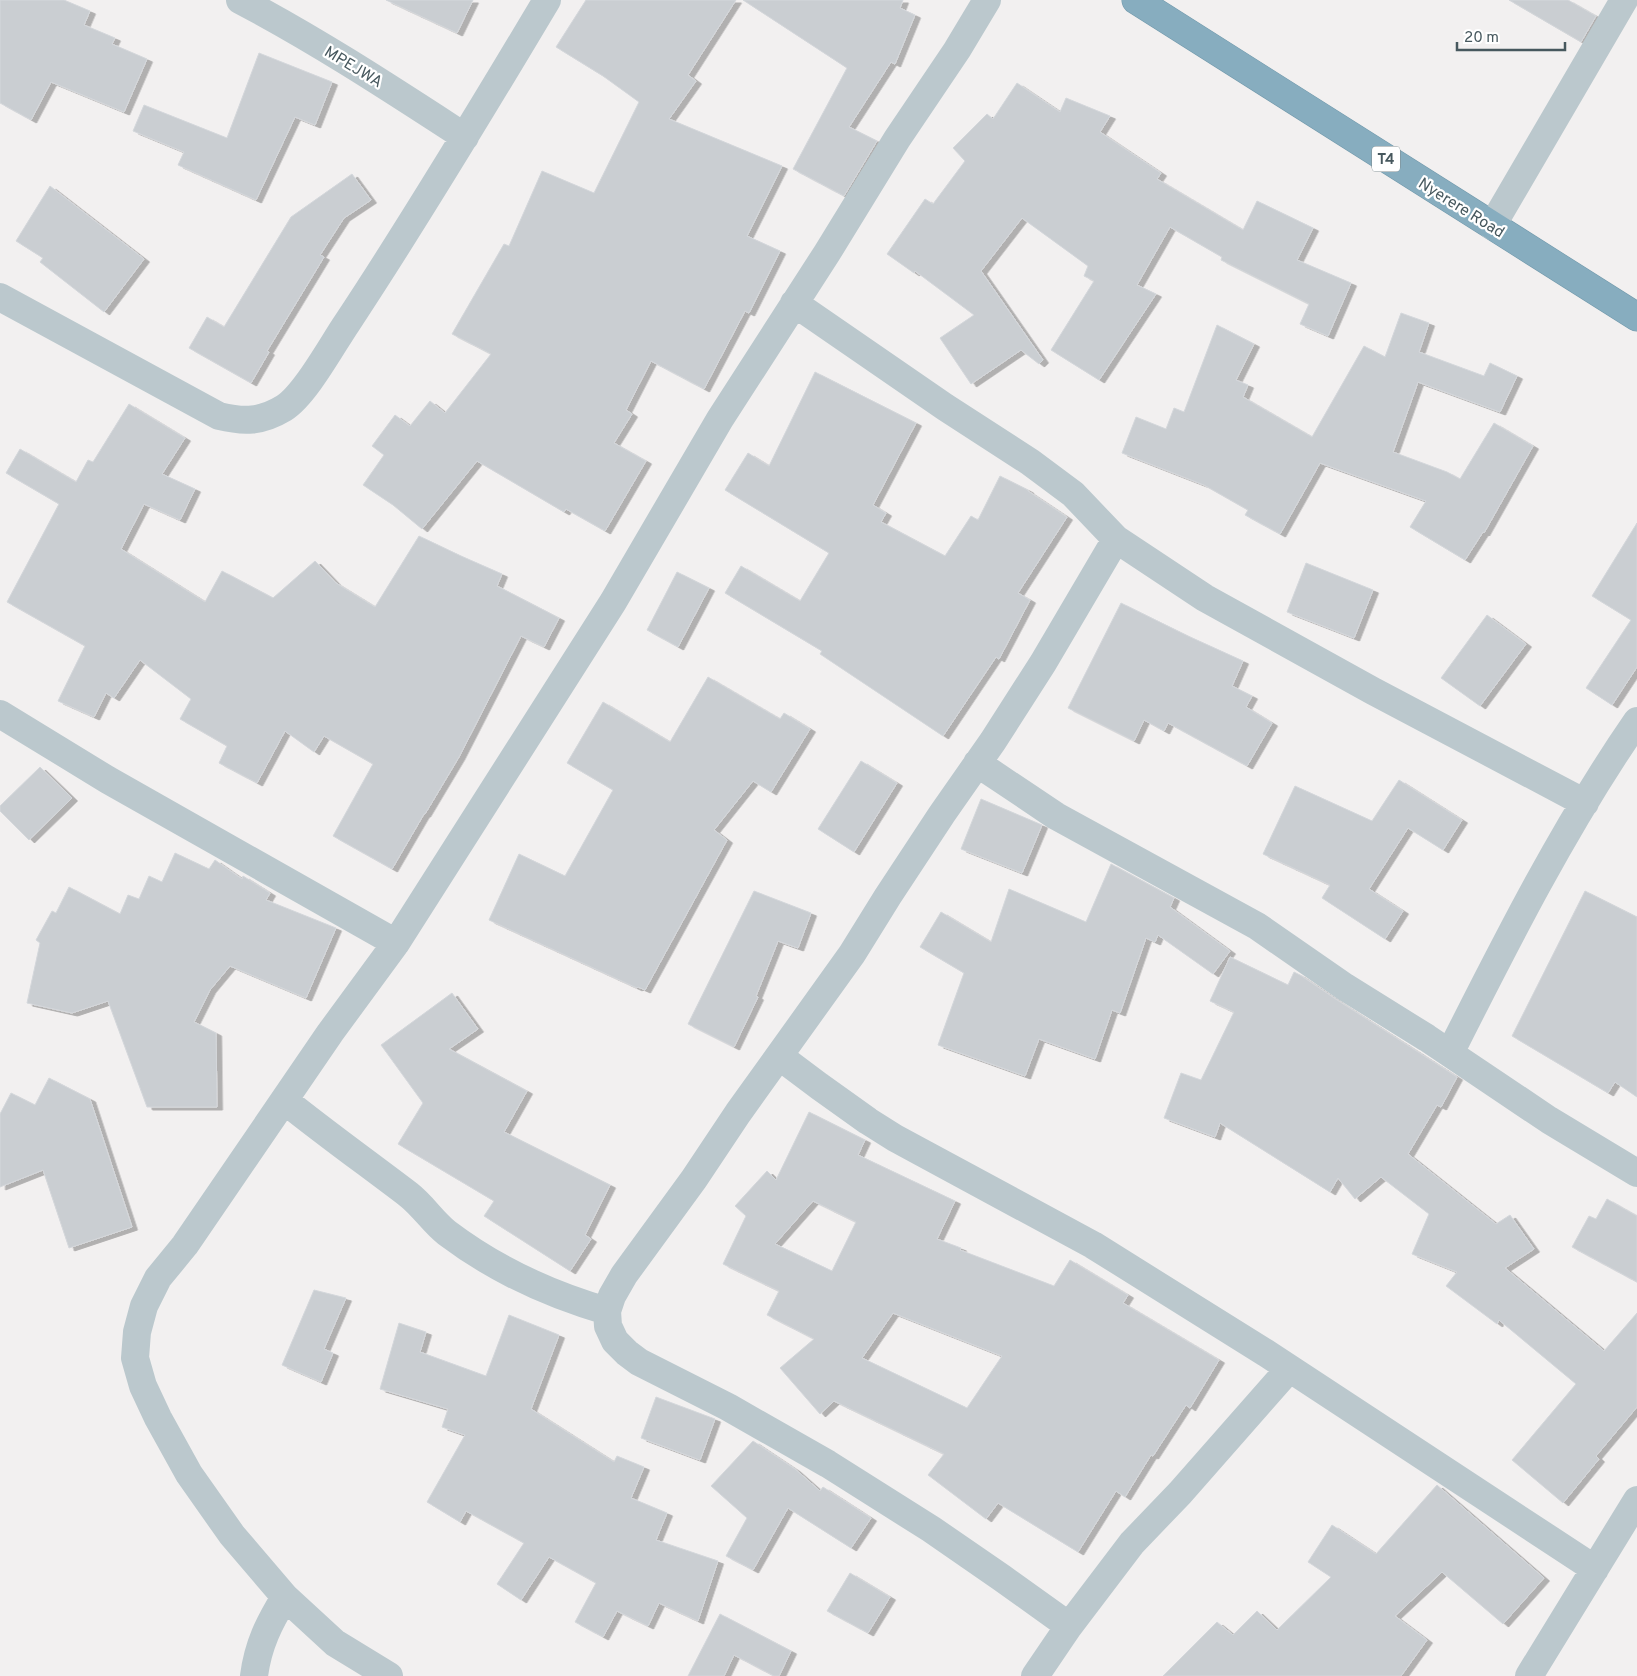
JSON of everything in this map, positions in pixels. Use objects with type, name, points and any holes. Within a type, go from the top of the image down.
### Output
[{"type":"highway","name":"Nyerere Road","points":[[1136,0],[1637,317]]},
{"type":"street","name":"MPEJWA","points":[[240,0],[371,76],[465,137]]},
{"type":"street","points":[[0,297],[219,416],[237,421],[261,419],[285,407],[300,394],[363,298],[465,137],[547,0]]},
{"type":"street","points":[[389,1676],[335,1643],[285,1597],[232,1535],[188,1474],[143,1386],[135,1358],[137,1332],[144,1306],[158,1278],[185,1245],[330,1033],[396,943],[613,602],[720,418],[827,253],[897,138],[957,50],[987,0]]},
{"type":"street","points":[[1492,226],[1624,0]]},
{"type":"street","points":[[794,303],[1066,488],[1116,539],[1205,598],[1373,691],[1585,803]]},
{"type":"street","points":[[1069,1626],[939,1535],[828,1464],[728,1407],[640,1362],[615,1341],[608,1326],[607,1311],[612,1296],[624,1275],[852,954],[888,896],[1042,663],[1116,539]]},
{"type":"street","points":[[0,714],[108,780],[396,943]]},
{"type":"street","points":[[1450,1054],[1508,938],[1585,803],[1637,721]]},
{"type":"street","points":[[977,763],[1056,816],[1256,926],[1549,1120],[1637,1173]]},
{"type":"street","points":[[779,1056],[895,1138],[1093,1245],[1289,1369],[1595,1569]]},
{"type":"street","points":[[284,1100],[411,1197],[445,1232],[483,1258],[539,1288],[607,1311]]},
{"type":"street","points":[[1036,1676],[1069,1626],[1132,1543],[1180,1494],[1289,1369]]},
{"type":"street","points":[[1529,1676],[1637,1500]]},
{"type":"street","points":[[254,1676],[260,1647],[269,1622],[285,1597]]},
{"type":"building","points":[[0,0],[64,0],[90,11],[84,25],[115,38],[112,44],[147,59],[124,112],[51,82],[31,120],[0,103]]},
{"type":"building","points":[[386,0],[473,0],[457,33]]},
{"type":"building","points":[[586,0],[736,0],[688,75],[696,81],[669,119],[782,166],[747,236],[780,251],[749,313],[745,311],[704,389],[651,361],[626,410],[632,414],[614,443],[646,461],[605,531],[566,509],[564,512],[477,461],[422,529],[393,505],[363,485],[384,455],[372,446],[395,415],[410,426],[430,401],[445,413],[491,354],[452,334],[504,244],[509,246],[542,171],[594,193],[639,102],[603,76],[556,47]]},
{"type":"building","points":[[743,0],[903,0],[900,8],[915,15],[895,64],[891,62],[849,127],[877,141],[844,196],[793,169],[847,68]]},
{"type":"building","points":[[1509,0],[1568,0],[1596,16],[1581,42]]},
{"type":"building","points":[[259,53],[332,82],[315,125],[295,117],[256,200],[178,165],[184,152],[133,131],[144,105],[227,138]]},
{"type":"building","points":[[1017,83],[1060,112],[1066,98],[1110,116],[1100,132],[1161,173],[1157,179],[1243,230],[1257,201],[1313,228],[1297,260],[1351,283],[1328,336],[1300,324],[1309,304],[1221,260],[1222,257],[1170,227],[1137,285],[1156,294],[1099,380],[1051,350],[1094,281],[1084,276],[1088,266],[1022,218],[981,271],[1043,360],[1039,364],[1021,350],[971,384],[940,338],[974,315],[915,271],[914,273],[887,254],[925,199],[933,204],[965,161],[953,148],[987,114],[993,119]]},
{"type":"building","points":[[352,174],[371,200],[344,218],[320,255],[324,257],[267,351],[269,352],[251,383],[189,348],[207,317],[224,327],[291,217]]},
{"type":"building","points":[[50,186],[144,259],[104,312],[40,262],[43,258],[16,241]]},
{"type":"building","points":[[1401,313],[1429,323],[1419,352],[1484,376],[1490,363],[1517,376],[1500,412],[1418,382],[1393,452],[1447,472],[1460,479],[1494,423],[1533,446],[1484,533],[1465,560],[1410,527],[1426,501],[1320,463],[1280,534],[1245,515],[1248,510],[1204,485],[1122,453],[1136,417],[1166,429],[1174,408],[1184,412],[1217,325],[1254,344],[1236,380],[1248,385],[1243,397],[1312,437],[1364,346],[1385,357]]},
{"type":"building","points":[[815,372],[916,423],[873,505],[886,513],[881,522],[945,556],[971,516],[978,520],[1000,476],[1028,490],[1067,517],[1018,593],[1030,600],[999,659],[996,657],[943,736],[820,654],[822,651],[725,593],[741,566],[800,601],[829,553],[725,490],[748,453],[769,466]]},
{"type":"building","points":[[129,404],[185,438],[162,474],[195,489],[180,520],[144,504],[121,549],[205,602],[222,571],[273,598],[315,561],[336,583],[375,607],[419,536],[502,574],[497,586],[559,618],[544,647],[521,636],[459,757],[392,869],[333,836],[373,764],[324,736],[314,752],[285,731],[257,783],[219,763],[227,746],[180,719],[191,699],[140,660],[114,698],[106,693],[94,717],[58,701],[85,646],[7,602],[59,504],[6,473],[20,449],[76,482],[88,460],[93,462]]},
{"type":"building","points":[[1637,523],[1637,667],[1612,705],[1586,688],[1631,620],[1592,596]]},
{"type":"building","points":[[1306,563],[1373,590],[1354,638],[1287,612]]},
{"type":"building","points":[[677,572],[709,588],[678,647],[647,630]]},
{"type":"building","points":[[1121,603],[1243,661],[1232,686],[1252,696],[1246,707],[1272,723],[1247,766],[1168,723],[1164,731],[1144,720],[1134,741],[1068,708]]},
{"type":"building","points":[[1487,615],[1526,644],[1480,706],[1441,678]]},
{"type":"building","points":[[708,677],[780,719],[784,713],[810,729],[771,792],[753,781],[714,830],[727,840],[645,990],[489,920],[519,854],[565,876],[613,790],[567,763],[603,702],[670,742]]},
{"type":"building","points":[[861,761],[897,783],[854,852],[818,829]]},
{"type":"building","points":[[40,767],[72,798],[29,840],[0,811],[0,806]]},
{"type":"building","points":[[1399,780],[1462,820],[1443,850],[1408,828],[1369,889],[1403,911],[1385,939],[1322,898],[1330,885],[1263,854],[1295,786],[1372,821]]},
{"type":"building","points":[[981,799],[1042,825],[1022,873],[961,849]]},
{"type":"building","points":[[175,853],[209,869],[215,860],[242,879],[243,876],[270,893],[266,900],[336,928],[306,998],[230,966],[210,990],[194,1022],[216,1033],[217,1107],[147,1107],[108,1001],[72,1013],[27,1003],[40,943],[36,940],[52,911],[56,913],[69,887],[120,914],[128,895],[139,899],[149,876],[162,882]]},
{"type":"building","points":[[1111,864],[1174,898],[1170,907],[1230,951],[1213,974],[1158,935],[1155,942],[1146,938],[1120,1013],[1112,1010],[1095,1059],[1039,1039],[1025,1076],[938,1045],[964,973],[920,947],[941,912],[991,942],[1009,889],[1086,922]]},
{"type":"building","points":[[754,891],[811,913],[798,948],[778,941],[756,996],[758,997],[734,1047],[688,1024]]},
{"type":"building","points":[[1585,891],[1637,917],[1637,1097],[1615,1082],[1608,1093],[1512,1036]]},
{"type":"building","points":[[1230,957],[1288,985],[1294,972],[1300,975],[1457,1077],[1441,1107],[1437,1105],[1408,1154],[1496,1224],[1510,1215],[1534,1249],[1505,1268],[1604,1351],[1637,1313],[1637,1407],[1596,1456],[1599,1459],[1563,1503],[1512,1460],[1576,1384],[1499,1320],[1497,1324],[1446,1286],[1457,1272],[1412,1254],[1429,1214],[1381,1177],[1355,1199],[1338,1178],[1330,1192],[1220,1123],[1215,1137],[1164,1118],[1181,1073],[1201,1080],[1234,1012],[1210,1001]]},
{"type":"building","points":[[452,993],[478,1029],[449,1049],[527,1091],[504,1132],[610,1185],[585,1235],[591,1239],[570,1271],[484,1216],[494,1201],[398,1144],[423,1103],[381,1045]]},
{"type":"building","points":[[49,1078],[90,1099],[132,1227],[69,1248],[43,1170],[0,1187],[0,1114],[11,1093],[35,1105]]},
{"type":"building","points":[[809,1112],[865,1140],[858,1155],[955,1201],[937,1239],[961,1248],[960,1250],[1054,1286],[1070,1260],[1128,1295],[1123,1303],[1219,1360],[1190,1408],[1186,1405],[1153,1456],[1151,1455],[1125,1497],[1116,1491],[1078,1552],[998,1503],[986,1519],[928,1475],[944,1454],[834,1401],[820,1414],[780,1368],[814,1339],[767,1315],[779,1291],[723,1264],[746,1216],[735,1206],[767,1171],[776,1180]],"holes":[[[813,1201],[856,1222],[832,1271],[775,1244]],[[893,1313],[1002,1356],[967,1408],[862,1358]]]},
{"type":"building","points":[[1607,1199],[1637,1216],[1637,1282],[1572,1247],[1589,1216],[1596,1219]]},
{"type":"building","points":[[314,1290],[346,1298],[324,1349],[333,1353],[321,1382],[282,1365]]},
{"type":"building","points":[[509,1315],[559,1335],[531,1409],[614,1462],[617,1456],[644,1467],[631,1498],[667,1513],[656,1540],[718,1561],[698,1621],[659,1603],[648,1626],[617,1611],[603,1637],[575,1622],[596,1583],[549,1557],[521,1600],[497,1584],[524,1543],[466,1511],[460,1522],[427,1502],[465,1435],[442,1427],[448,1409],[380,1389],[399,1323],[426,1332],[420,1352],[486,1376]]},
{"type":"building","points":[[656,1397],[715,1419],[700,1460],[641,1438]]},
{"type":"building","points":[[753,1441],[795,1469],[820,1491],[823,1487],[871,1518],[851,1548],[788,1508],[753,1570],[726,1556],[747,1518],[711,1486]]},
{"type":"building","points":[[1437,1485],[1544,1578],[1503,1624],[1442,1572],[1395,1616],[1427,1640],[1401,1676],[1163,1676],[1217,1622],[1233,1635],[1257,1611],[1277,1630],[1331,1577],[1308,1562],[1332,1525],[1376,1554]]},
{"type":"building","points":[[850,1573],[890,1597],[868,1633],[827,1611]]},
{"type":"building","points":[[720,1614],[791,1651],[779,1676],[774,1676],[734,1655],[724,1676],[688,1676]]}]
